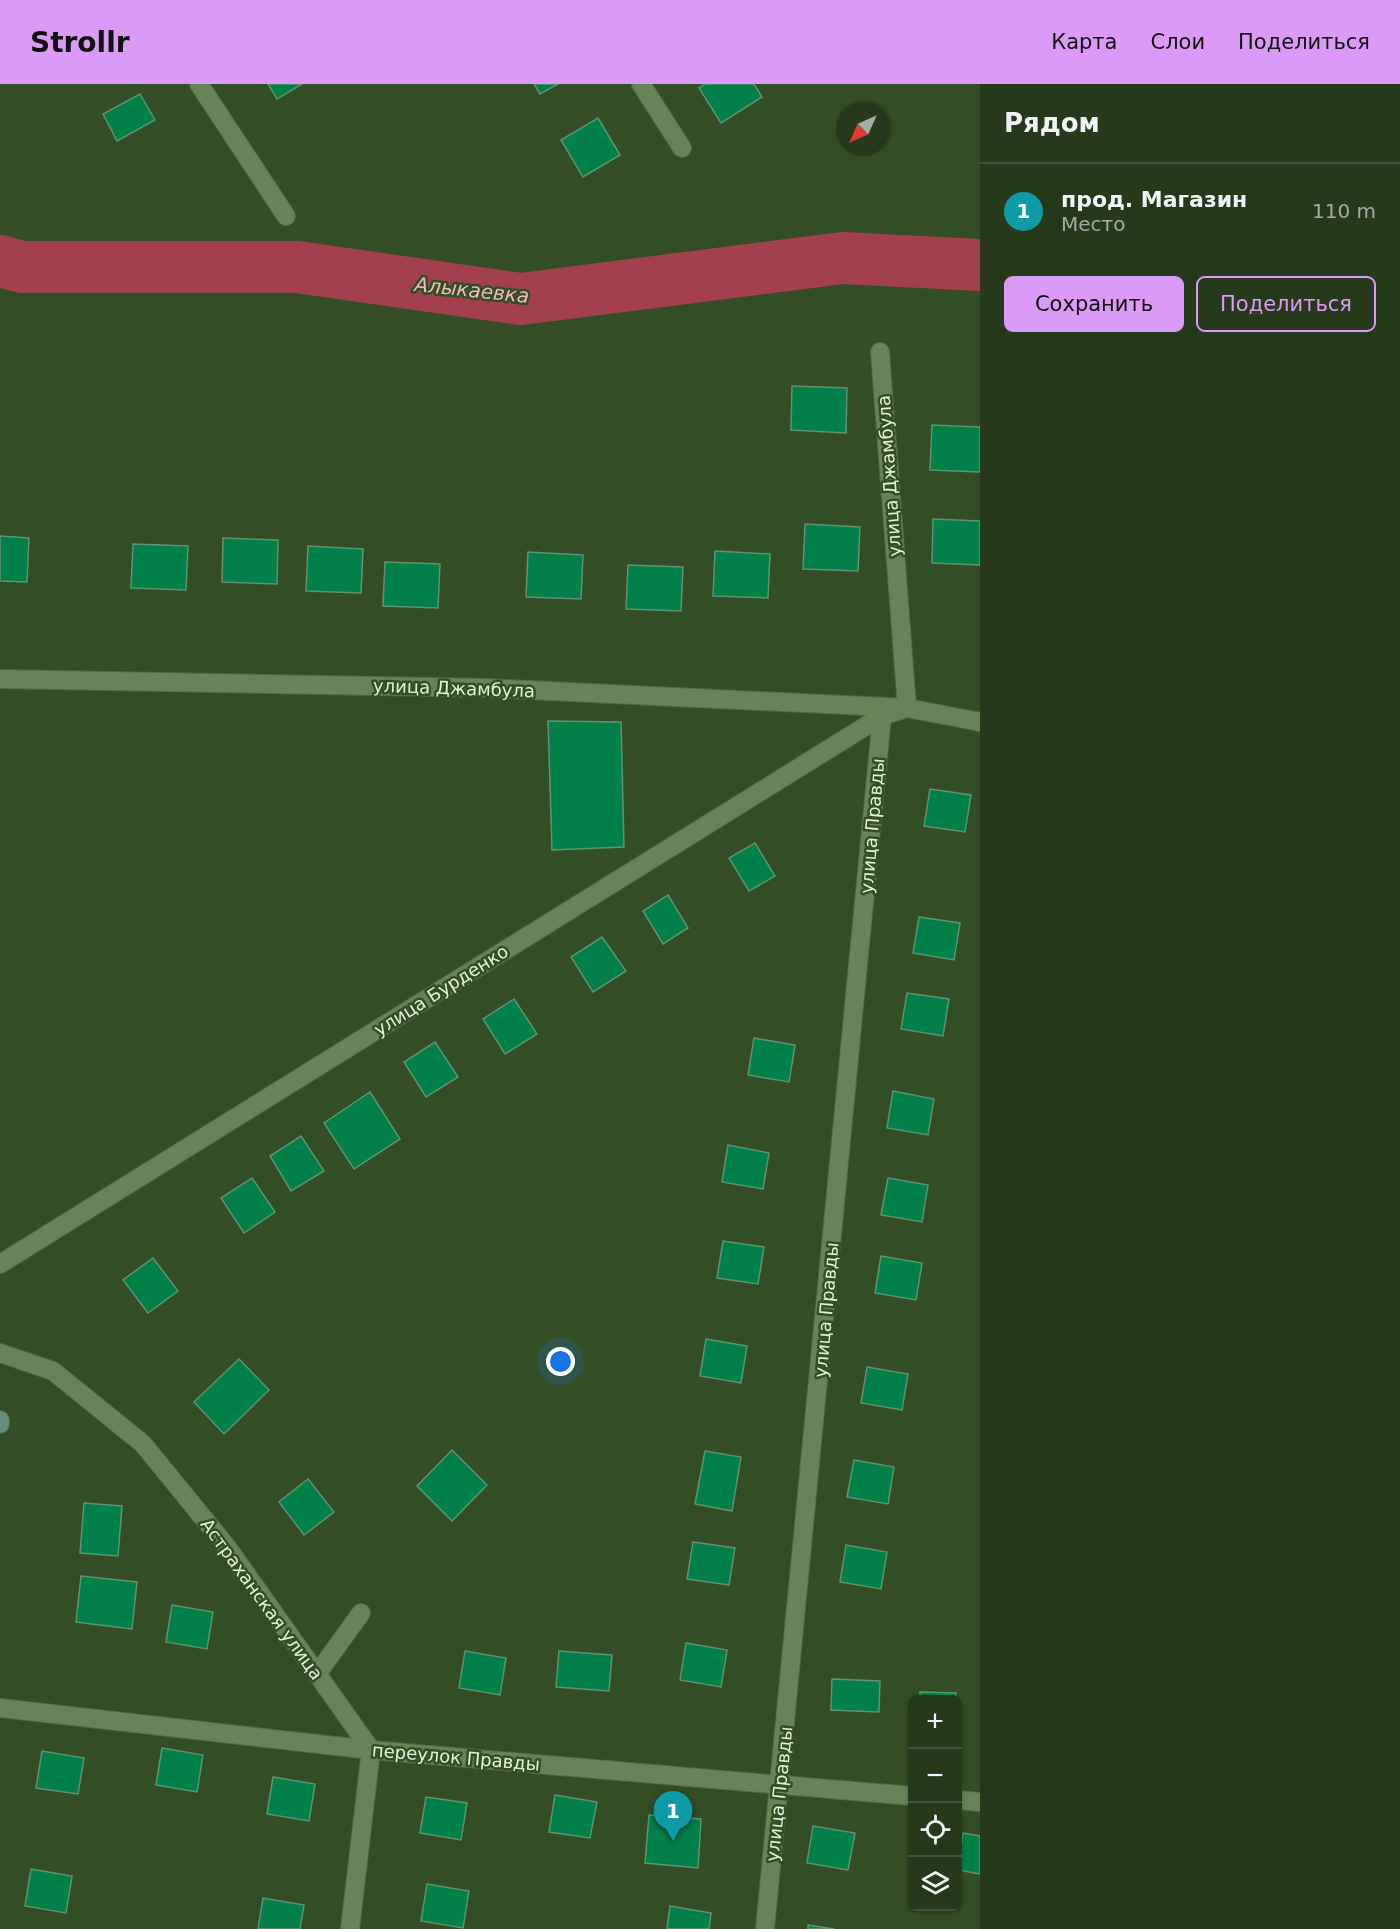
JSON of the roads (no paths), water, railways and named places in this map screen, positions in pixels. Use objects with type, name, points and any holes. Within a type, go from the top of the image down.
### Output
[{"type":"street","points":[[199,84],[286,216]]},
{"type":"street","points":[[641,84],[682,148]]},
{"type":"street","name":"улица Джамбула","points":[[880,352],[907,708]]},
{"type":"street","name":"улица Джамбула","points":[[0,679],[486,688],[907,708],[980,722]]},
{"type":"street","points":[[882,716],[907,708]]},
{"type":"street","name":"улица Бурденко","points":[[0,1264],[882,716]]},
{"type":"street","name":"улица Правды","points":[[765,1929],[882,716]]},
{"type":"street","name":"Астраханская улица","points":[[0,1353],[53,1371],[143,1444],[227,1547],[371,1750]]},
{"type":"street","points":[[317,1674],[361,1613]]},
{"type":"street","name":"переулок Правды","points":[[0,1708],[371,1750],[908,1796]]},
{"type":"street","points":[[350,1929],[371,1750]]},
{"type":"street","points":[[962,1800],[980,1802]]},
{"type":"waterway","name":"Алыкаевка","points":[[0,261],[22,267],[297,267],[521,299],[843,258],[980,265]]},
{"type":"place","name":"прод. Магазин","points":[[673,1841]]}]
